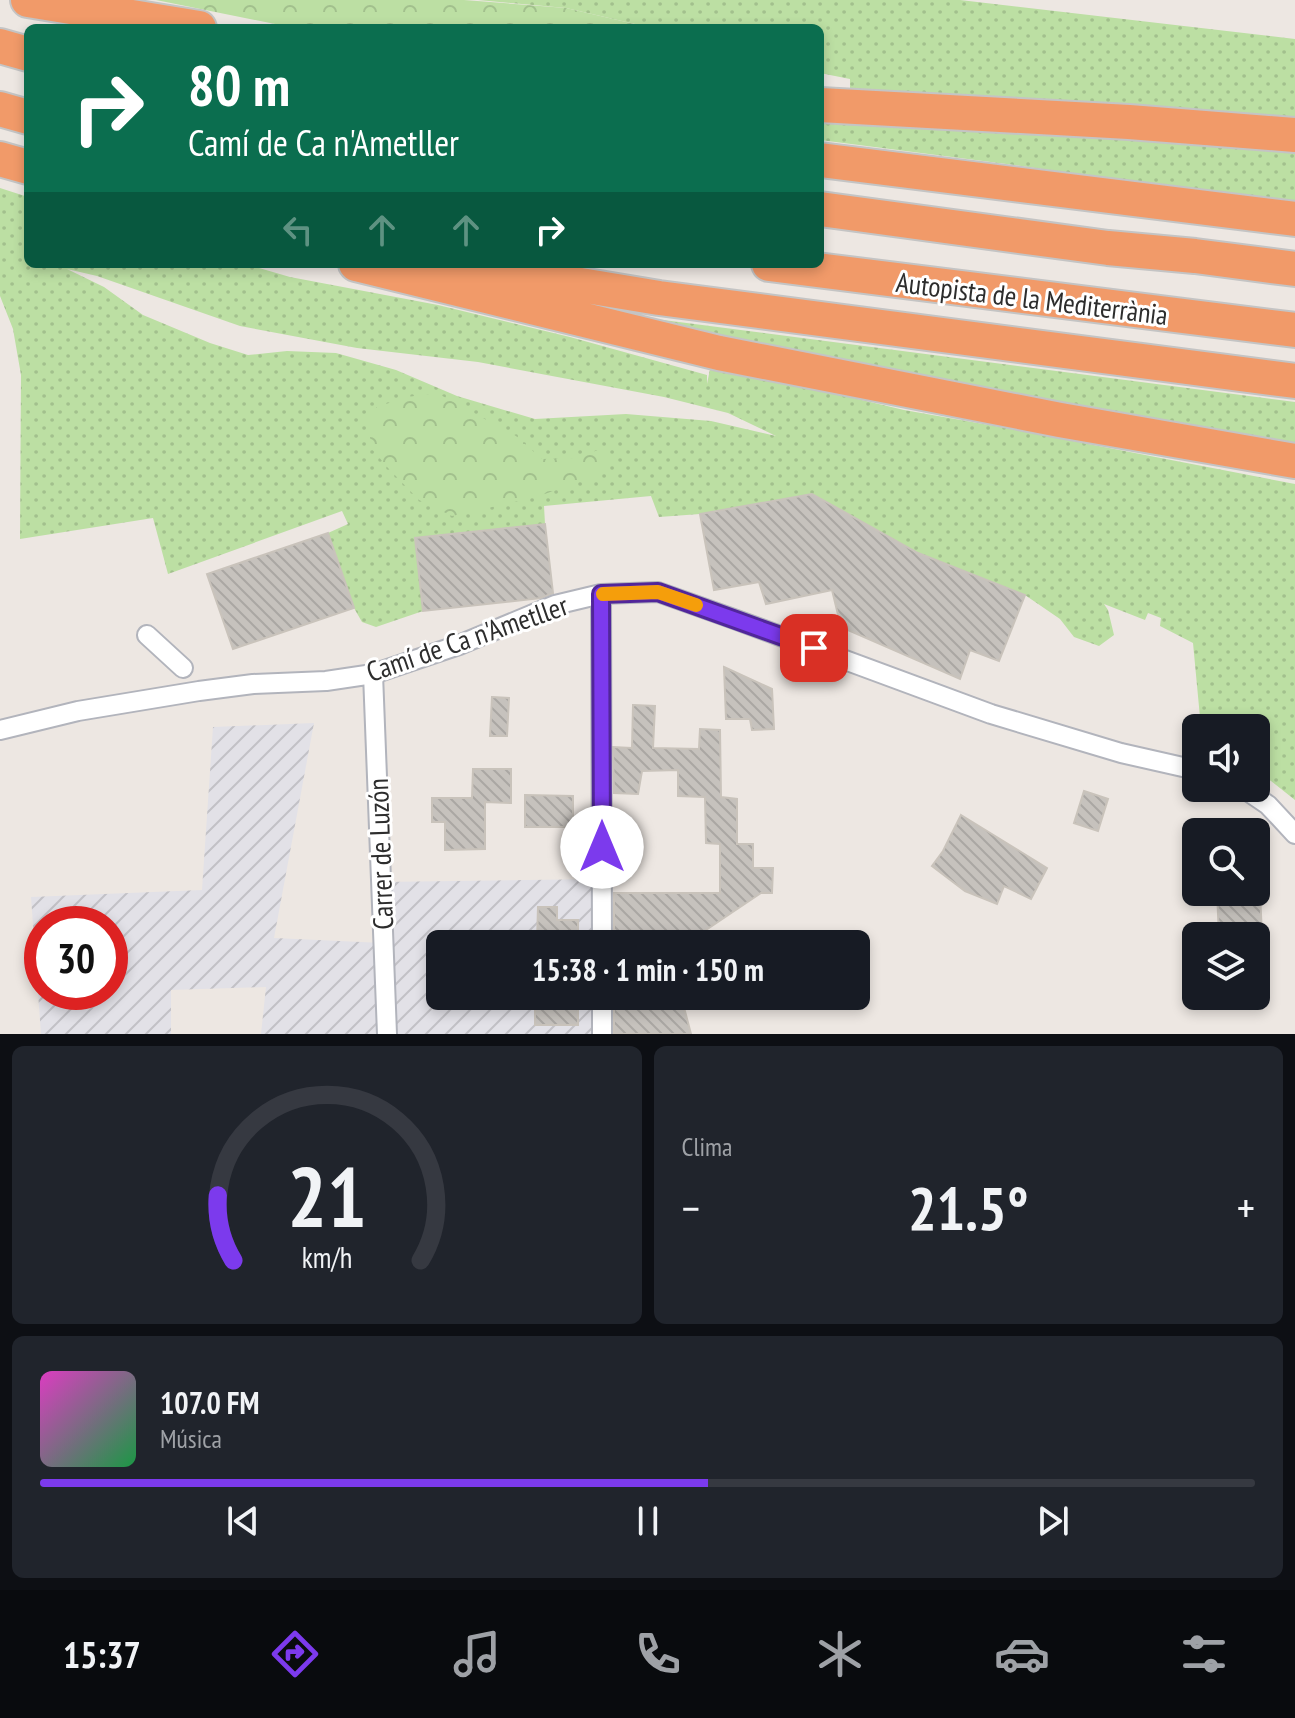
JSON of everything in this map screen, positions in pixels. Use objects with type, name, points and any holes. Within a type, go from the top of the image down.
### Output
[{"type":"highway","points":[[26,0],[110,24]]},
{"type":"highway","points":[[26,0],[174,24]]},
{"type":"highway","points":[[0,46],[24,53]]},
{"type":"highway","points":[[824,105],[1113,121],[1295,135]]},
{"type":"highway","points":[[0,109],[24,116]]},
{"type":"highway","points":[[0,159],[24,166]]},
{"type":"highway","points":[[824,160],[1295,219]]},
{"type":"highway","points":[[824,210],[1108,248],[1295,269]]},
{"type":"highway","points":[[372,268],[719,353],[1060,420],[1295,461]]},
{"type":"highway","points":[[478,268],[659,298],[1295,381]]},
{"type":"highway","name":"Autopista de la Mediterrània","points":[[801,268],[1295,330]]},
{"type":"street","name":"Camí de Ca n'Ametller","points":[[0,730],[78,711],[199,691],[373,674],[459,645],[555,605],[601,594],[658,592],[991,714],[1121,753],[1182,767]]},
{"type":"street","points":[[601,594],[602,930]]},
{"type":"street","points":[[147,635],[183,668]]},
{"type":"street","name":"Carrer de Luzón","points":[[373,674],[387,1034]]},
{"type":"street","points":[[1264,802],[1295,834]]},
{"type":"street","points":[[602,1010],[602,1034]]},
{"type":"shaded area","points":[[314,723],[274,938],[383,943],[381,882],[602,879],[602,930],[426,930],[426,1010],[602,1010],[602,1034],[261,1034],[266,987],[171,990],[171,1034],[41,1034],[39,1010],[128,1010],[128,906],[32,906],[31,897],[202,890],[213,727]]},
{"type":"green space","points":[[156,0],[464,0],[566,8],[635,24],[275,24]]},
{"type":"green space","points":[[478,0],[960,0],[1295,39],[1295,123],[850,90],[850,79],[824,74],[824,24],[635,24],[566,8]]},
{"type":"green space","points":[[824,118],[1295,149],[1295,205],[824,141]]},
{"type":"green space","points":[[0,188],[24,196],[24,268],[259,268],[290,277],[438,305],[570,337],[707,375],[707,384],[711,364],[904,410],[1295,484],[1295,800],[1270,780],[1270,714],[1200,714],[1193,643],[1160,626],[1161,618],[1148,613],[1145,620],[1104,604],[1114,635],[1099,646],[1074,637],[1060,619],[1025,595],[918,553],[811,494],[700,514],[659,517],[651,496],[544,506],[545,524],[415,538],[423,611],[376,627],[362,622],[354,608],[328,533],[348,524],[342,511],[168,574],[153,518],[20,539],[21,375],[13,329],[0,296]],"holes":[[[67,269],[97,276],[240,326],[357,348],[478,362],[664,397],[728,413],[776,436],[711,421],[626,414],[535,419],[457,396],[396,370],[336,353],[287,351],[248,355],[143,315],[104,287]]]},
{"type":"green space","points":[[648,318],[1295,402],[1295,447],[1103,416],[644,323]]},
{"type":"green space","points":[[437,393],[516,436],[542,459],[575,458],[604,448],[609,466],[599,475],[536,497],[452,516],[419,500],[388,468],[373,450],[366,420],[377,407],[407,397]]},
{"type":"building","points":[[812,494],[918,553],[1025,595],[999,661],[970,650],[960,679],[841,627],[832,590],[766,604],[759,582],[714,590],[700,514]]},
{"type":"building","points":[[545,524],[553,593],[541,598],[423,611],[415,538]]},
{"type":"building","points":[[328,533],[354,608],[233,649],[207,574]]},
{"type":"building","points":[[724,667],[772,689],[774,729],[752,730],[750,719],[726,719]]},
{"type":"building","points":[[492,697],[509,698],[507,736],[490,736]]},
{"type":"building","points":[[633,705],[655,706],[653,748],[699,749],[700,729],[720,730],[721,797],[737,799],[737,844],[753,844],[753,868],[773,868],[772,893],[761,893],[706,930],[614,930],[614,893],[720,893],[720,844],[706,843],[705,797],[678,796],[678,770],[642,771],[638,794],[614,793],[613,747],[632,748]]},
{"type":"building","points":[[473,769],[511,769],[511,803],[485,802],[485,849],[445,850],[445,822],[432,822],[432,798],[472,798]]},
{"type":"building","points":[[1084,791],[1108,799],[1098,831],[1074,823]]},
{"type":"building","points":[[525,795],[573,796],[573,827],[525,827]]},
{"type":"building","points":[[961,815],[1047,868],[1031,899],[1004,886],[997,904],[965,891],[932,866]]},
{"type":"building","points":[[1218,906],[1261,906],[1261,922],[1218,922]]},
{"type":"building","points":[[538,907],[557,907],[557,920],[578,920],[578,930],[537,930]]},
{"type":"building","points":[[535,1010],[578,1010],[578,1025],[535,1025]]},
{"type":"building","points":[[614,1010],[685,1010],[691,1034],[614,1034]]},
{"type":"slow traffic","points":[[603,594],[658,592],[696,605]]},
{"type":"route","points":[[602,847],[601,594],[658,592],[814,648]]}]
